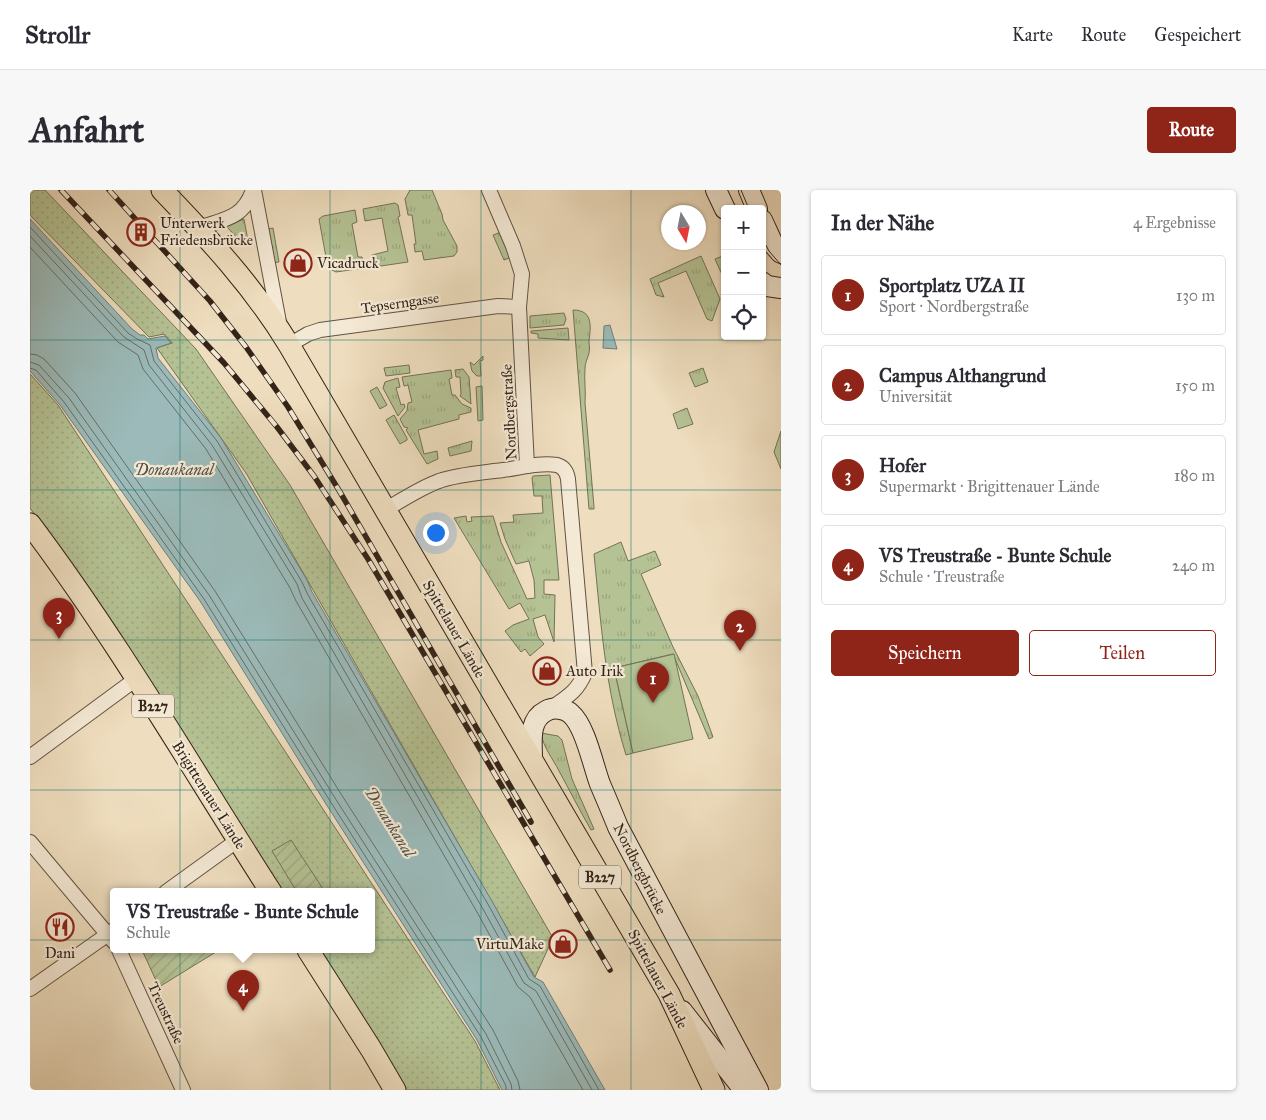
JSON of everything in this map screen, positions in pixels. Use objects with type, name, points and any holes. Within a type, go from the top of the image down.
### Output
[{"type":"main road","name":"Spittelauer Lände","points":[[162,190],[199,228],[239,274],[285,339],[669,994],[714,1090]]},
{"type":"main road","points":[[716,190],[723,205]]},
{"type":"main road","points":[[749,190],[755,205]]},
{"type":"main road","points":[[766,229],[773,244],[781,253]]},
{"type":"main road","points":[[766,285],[781,288]]},
{"type":"main road","name":"Brigittenauer Lände","points":[[30,524],[136,679],[268,888]]},
{"type":"main road","points":[[532,759],[533,725],[540,714],[550,709]]},
{"type":"main road","name":"Nordbergbrücke","points":[[550,709],[559,709],[570,713],[580,724],[600,784],[618,827],[758,1090]]},
{"type":"main road","points":[[310,953],[395,1090]]},
{"type":"main road","points":[[669,994],[744,1090]]},
{"type":"street","points":[[199,228],[238,214],[254,190]]},
{"type":"street","points":[[254,190],[285,339]]},
{"type":"street","name":"Nordbergstraße","points":[[489,190],[521,269],[522,286],[519,306],[527,466],[557,465],[566,471],[568,479],[585,673],[579,686],[550,709]]},
{"type":"street","name":"Tepserngasse","points":[[285,339],[320,330],[498,306],[519,306]]},
{"type":"street","points":[[385,510],[424,488],[445,479],[473,472],[527,466]]},
{"type":"street","points":[[30,757],[136,679]]},
{"type":"street","points":[[172,888],[238,840]]},
{"type":"street","points":[[30,842],[110,933]]},
{"type":"street","points":[[30,989],[110,936]]},
{"type":"street","name":"Treustraße","points":[[120,953],[183,1090]]},
{"type":"green space","points":[[30,190],[45,190],[196,349],[290,485],[553,938],[535,977],[246,473],[157,348],[172,343],[164,334],[149,337],[30,215]]},
{"type":"green space","points":[[410,190],[432,190],[443,220],[457,246],[457,252],[454,256],[424,260],[422,251],[415,252],[414,244],[416,244],[412,215],[408,215],[405,199]]},
{"type":"green space","points":[[395,203],[398,205],[400,216],[398,217],[408,262],[374,267],[372,255],[388,251],[382,218],[365,221],[363,209]]},
{"type":"green space","points":[[355,210],[357,222],[352,224],[358,257],[362,257],[364,268],[336,272],[328,268],[319,219],[323,216]]},
{"type":"green space","points":[[244,219],[248,241],[243,244],[226,226]]},
{"type":"green space","points":[[273,228],[279,262],[271,263],[267,229]]},
{"type":"green space","points":[[501,232],[512,257],[504,260],[493,235]]},
{"type":"green space","points":[[701,256],[720,299],[712,321],[707,319],[686,271],[658,283],[664,297],[656,295],[650,279]]},
{"type":"green space","points":[[721,257],[721,272],[715,259]]},
{"type":"green space","points":[[573,310],[584,313],[590,325],[589,352],[585,366],[585,403],[594,509],[589,509]]},
{"type":"green space","points":[[564,313],[566,319],[564,325],[530,328],[530,316]]},
{"type":"green space","points":[[568,328],[569,340],[538,338],[538,334],[531,333],[531,331]]},
{"type":"green space","points":[[483,356],[483,360],[480,361],[481,376],[477,376],[472,371],[470,362],[474,365]]},
{"type":"green space","points":[[409,365],[410,373],[386,376],[384,368]]},
{"type":"green space","points":[[703,368],[708,382],[695,387],[689,373]]},
{"type":"green space","points":[[463,369],[469,377],[471,404],[460,396],[460,377],[456,377],[455,370]]},
{"type":"green space","points":[[451,370],[452,378],[449,379],[452,395],[455,395],[462,404],[471,408],[471,412],[459,415],[459,419],[418,430],[424,454],[437,451],[438,459],[427,464],[406,430],[408,428],[404,427],[400,419],[407,411],[408,403],[412,402],[408,385],[404,386],[402,377]]},
{"type":"green space","points":[[30,374],[58,405],[375,888],[280,888],[209,775],[85,587],[30,508]]},
{"type":"green space","points":[[398,378],[400,387],[396,388],[401,405],[404,404],[405,407],[398,416],[383,388],[385,382]]},
{"type":"green space","points":[[482,386],[483,420],[478,421],[476,387]]},
{"type":"green space","points":[[377,387],[387,405],[380,409],[370,391]]},
{"type":"green space","points":[[687,408],[693,424],[678,429],[673,414]]},
{"type":"green space","points":[[394,415],[407,438],[407,440],[400,444],[386,420]]},
{"type":"green space","points":[[781,431],[781,469],[774,452]]},
{"type":"green space","points":[[472,441],[471,451],[450,456],[448,448]]},
{"type":"green space","points":[[550,475],[559,580],[544,580],[544,594],[555,595],[554,642],[545,615],[533,619],[538,637],[544,644],[530,656],[525,649],[521,652],[505,631],[513,625],[529,619],[520,603],[509,609],[454,518],[466,516],[467,522],[472,521],[471,517],[493,516],[501,542],[527,599],[535,598],[534,580],[529,561],[516,564],[500,523],[514,522],[513,515],[543,513],[542,496],[534,496],[532,478],[533,476]]},
{"type":"green space","points":[[621,542],[628,561],[655,551],[661,565],[641,574],[673,647],[698,696],[713,737],[709,739],[673,654],[614,668],[633,753],[626,755],[608,680],[594,554]]},
{"type":"green space","points":[[674,654],[693,739],[633,753],[614,668]]},
{"type":"green space","points":[[541,733],[558,736],[562,740],[572,779],[594,829],[591,830],[583,816],[546,748]]},
{"type":"green space","points":[[291,840],[322,888],[295,888],[272,851]]},
{"type":"green space","points":[[375,888],[475,1041],[500,1090],[405,1090],[320,953],[375,953]]},
{"type":"green space","points":[[143,953],[214,953],[159,987]]},
{"type":"water","name":"Donaukanal","points":[[30,219],[132,329],[148,339],[165,336],[171,343],[156,348],[158,358],[221,438],[307,580],[312,592],[534,977],[543,982],[605,1090],[502,1090],[477,1040],[326,804],[200,601],[60,405],[30,371]]},
{"type":"water","points":[[610,325],[617,349],[603,348],[604,326]]},
{"type":"tram line","points":[[741,190],[747,205]]},
{"type":"tram line","points":[[766,245],[781,265]]},
{"type":"railway","points":[[61,190],[224,363],[277,427],[314,476],[368,559],[610,970]]},
{"type":"railway","points":[[109,190],[210,301],[246,347],[288,407],[340,492],[531,822]]},
{"type":"place","name":"Unterwerk Friedensbrücke","points":[[141,232]]},
{"type":"place","name":"Vicadruck","points":[[298,263]]},
{"type":"place","name":"Hofer","points":[[59,639]]},
{"type":"place","name":"Campus Althangrund","points":[[740,651]]},
{"type":"place","name":"Auto Irik","points":[[547,671]]},
{"type":"place","name":"Sportplatz UZA II","points":[[653,703]]},
{"type":"place","name":"Dani","points":[[60,927]]},
{"type":"place","name":"VirtuMake","points":[[563,944]]},
{"type":"place","name":"VS Treustraße - Bunte Schule","points":[[243,1011]]}]
